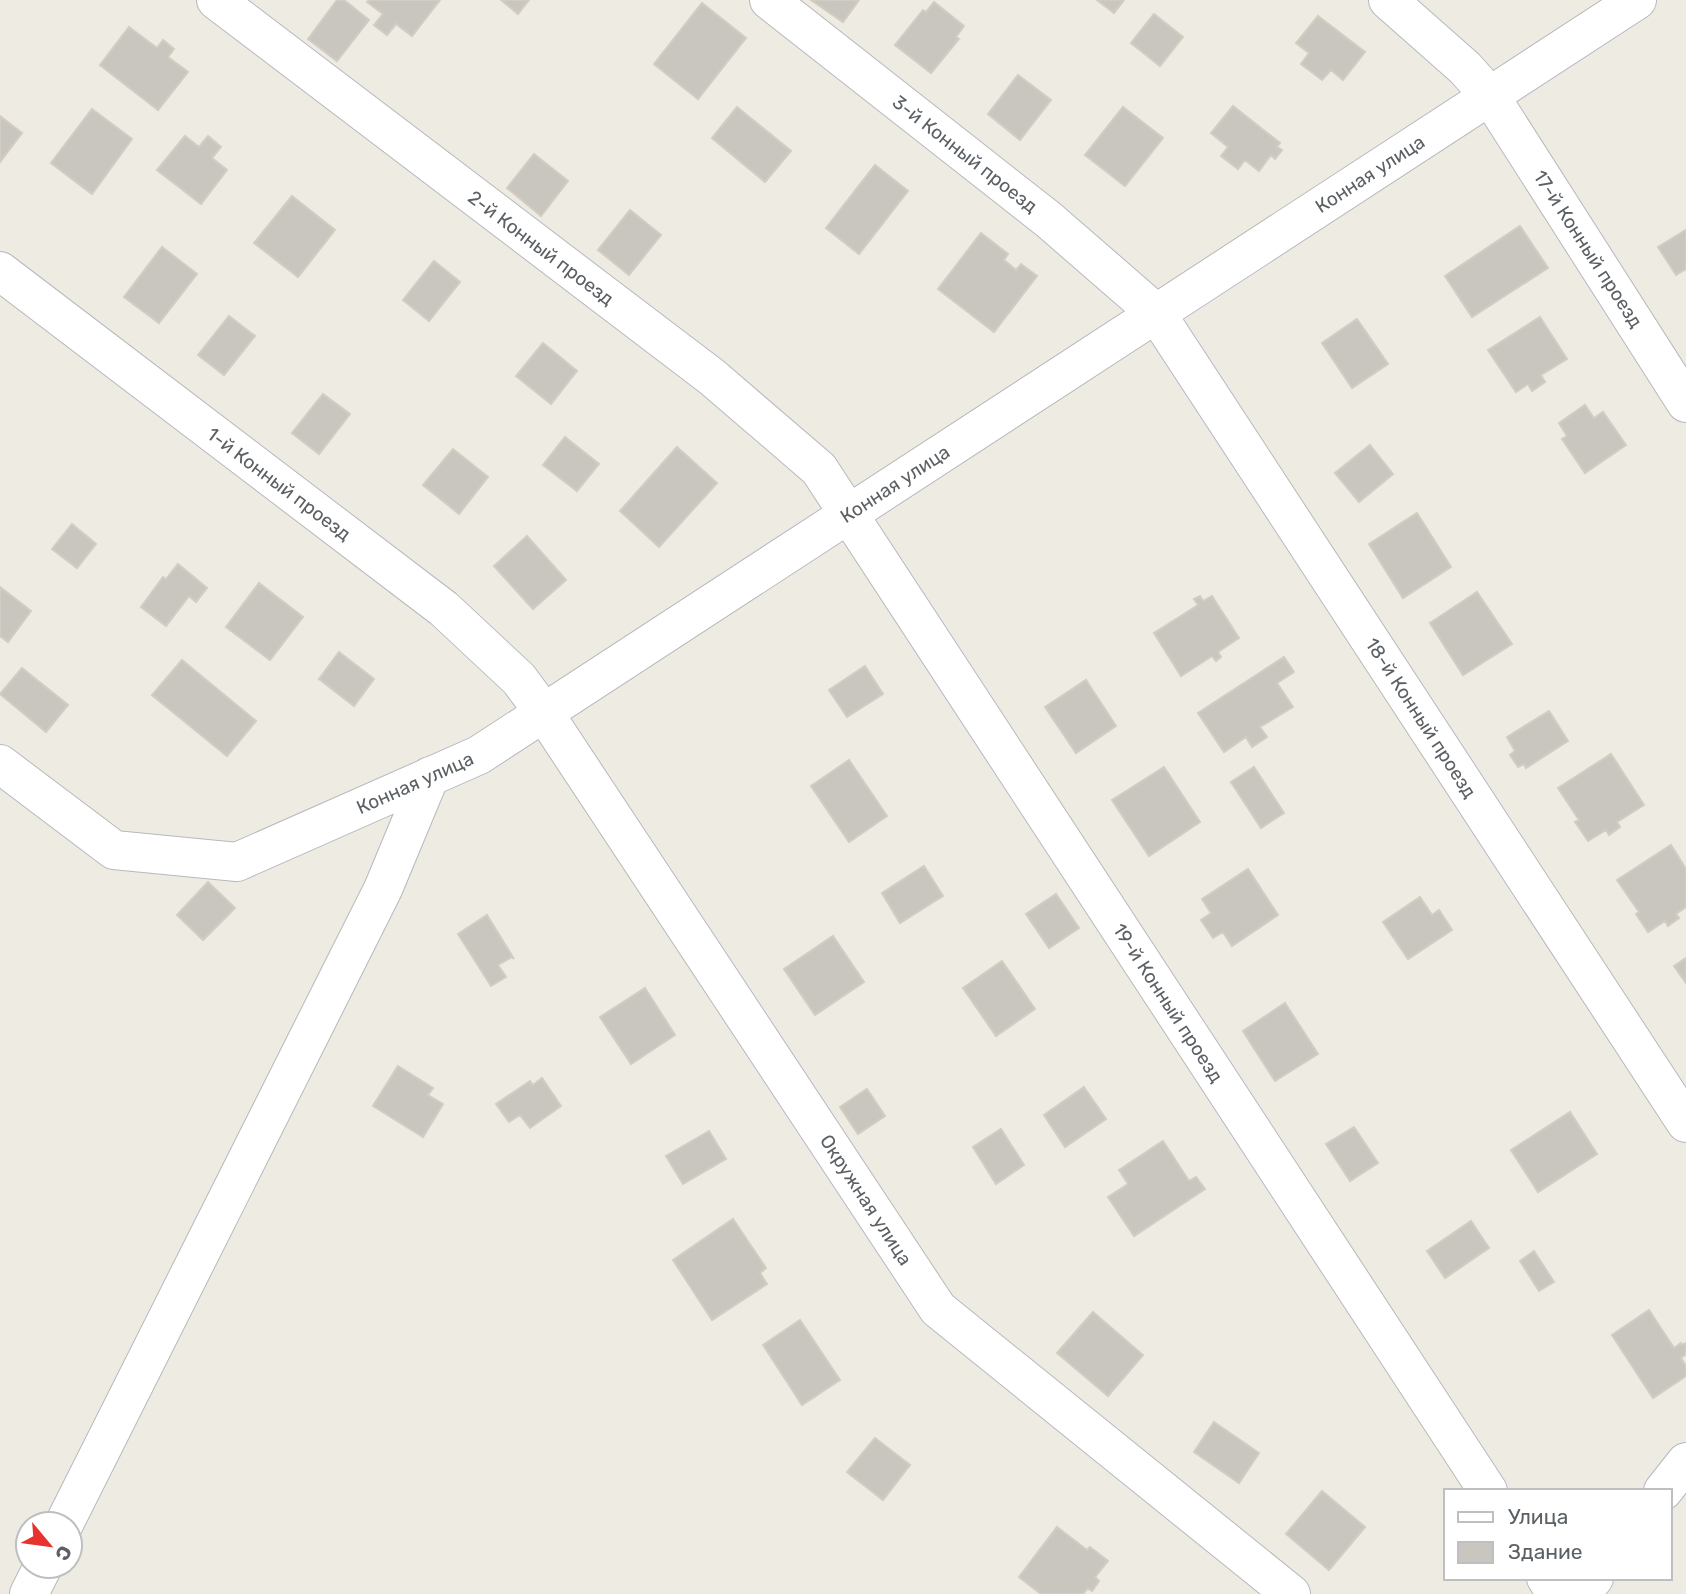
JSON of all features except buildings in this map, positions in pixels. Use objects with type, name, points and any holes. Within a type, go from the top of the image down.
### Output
[{"type":"street","name":"2-й Конный проезд","points":[[216,0],[712,377],[819,469],[848,514]]},
{"type":"street","name":"3-й Конный проезд","points":[[769,0],[1049,219],[1156,313]]},
{"type":"street","name":"17-й Конный проезд","points":[[1388,0],[1465,68],[1490,96],[1686,403]]},
{"type":"street","name":"Конная улица","points":[[0,764],[114,850],[237,862],[479,755],[1637,0]]},
{"type":"street","name":"1-й Конный проезд","points":[[0,271],[444,609],[519,679],[544,713]]},
{"type":"street","name":"18-й Конный проезд","points":[[1156,313],[1686,1123]]},
{"type":"street","name":"19-й Конный проезд","points":[[848,514],[1487,1489]]},
{"type":"street","name":"Окружная улица","points":[[544,713],[938,1309],[1291,1594]]},
{"type":"street","points":[[71,1510],[383,889],[430,776]]},
{"type":"street","points":[[1665,1489],[1686,1462]]},
{"type":"street","points":[[1581,1594],[1592,1580]]}]
